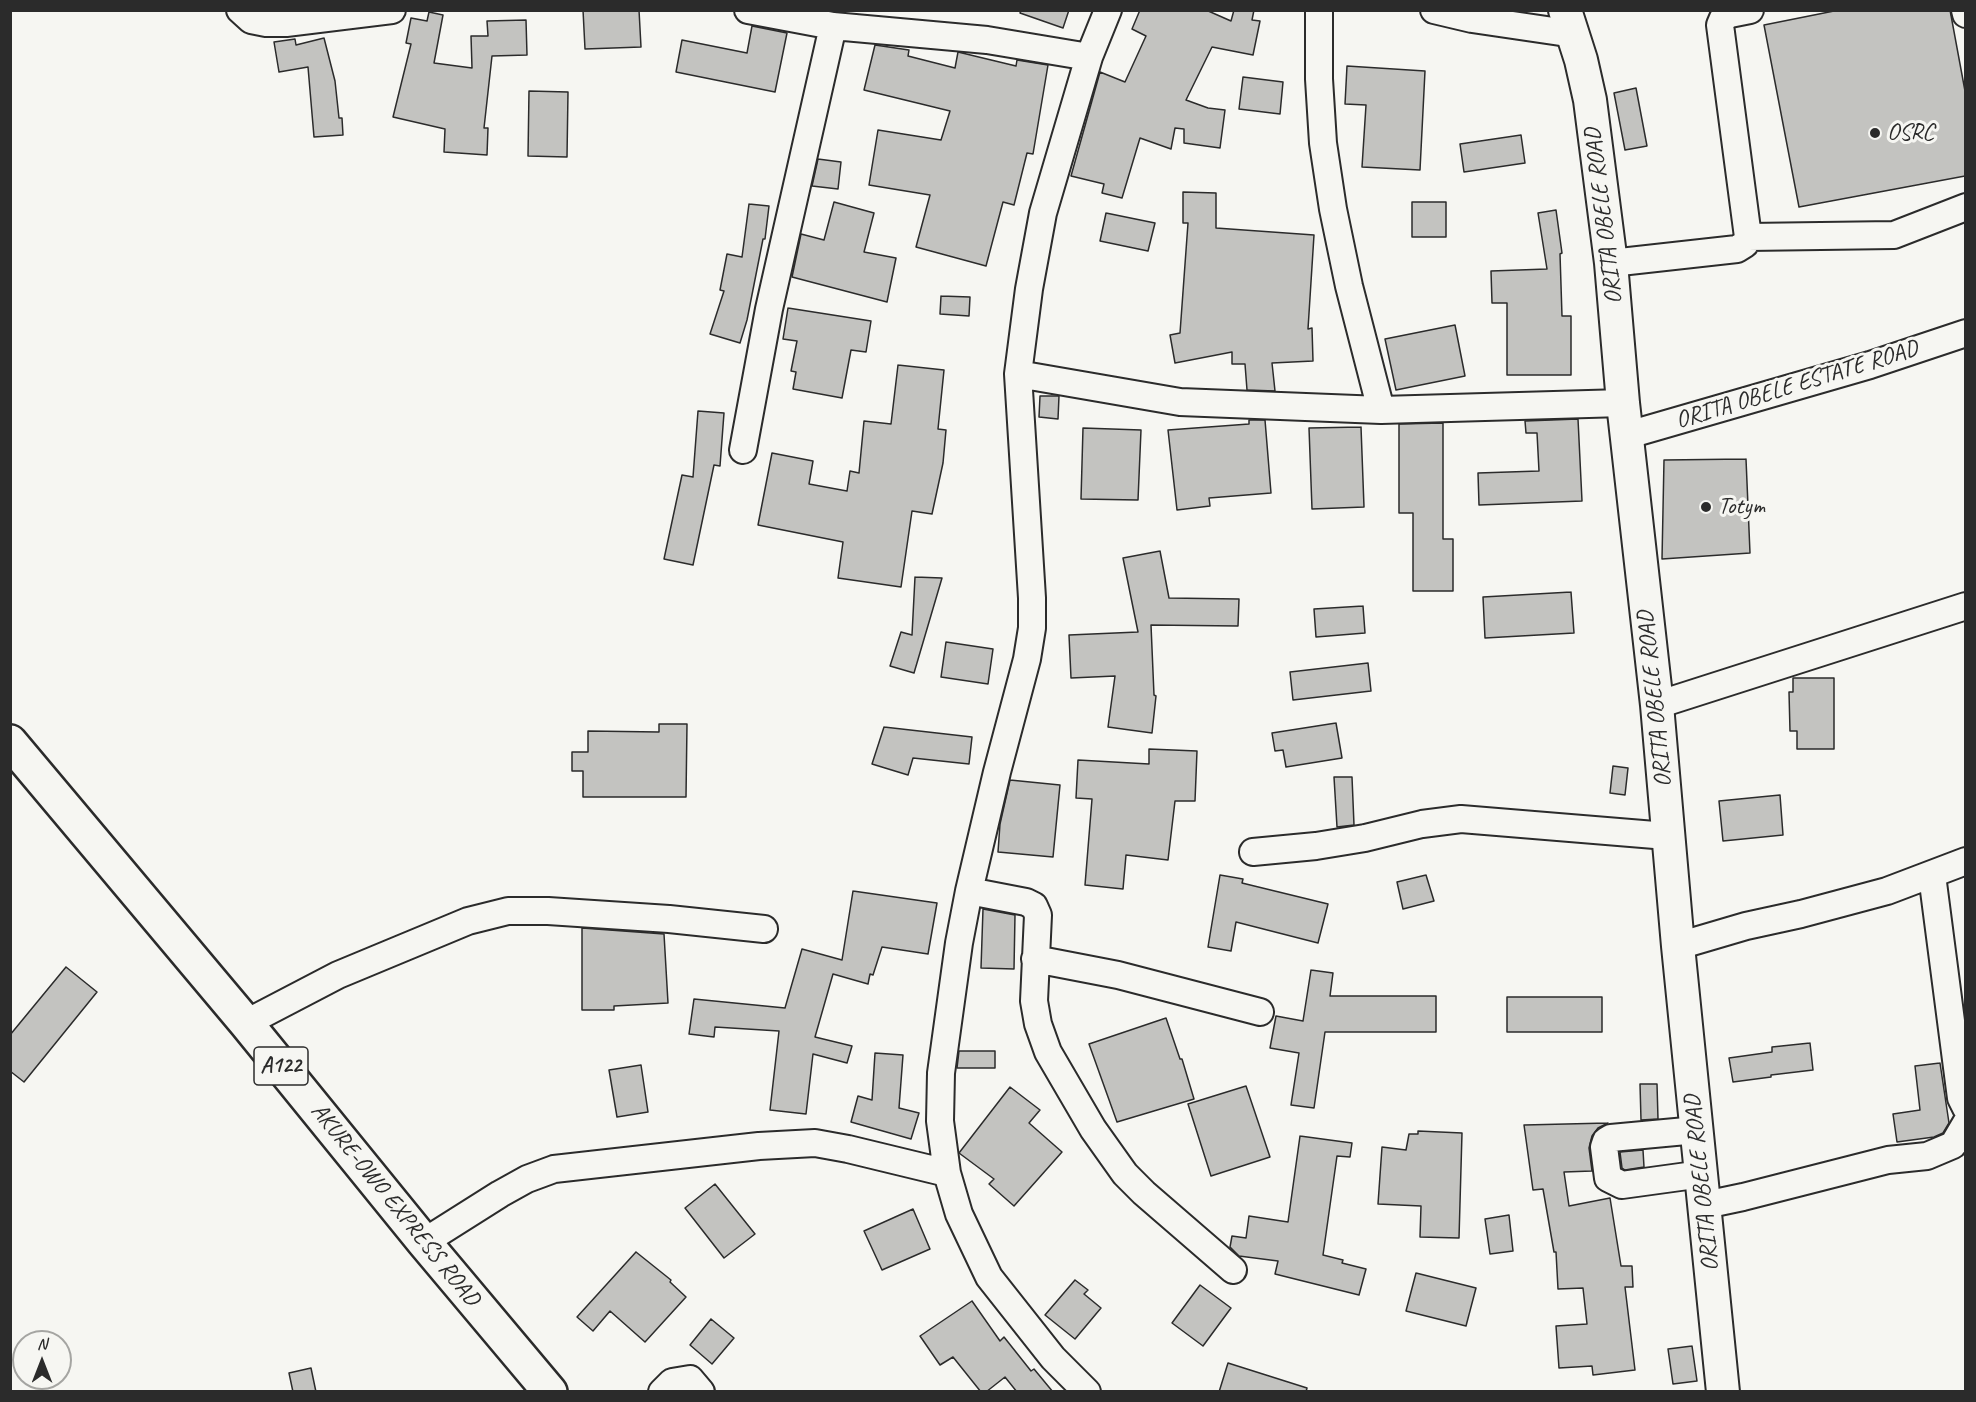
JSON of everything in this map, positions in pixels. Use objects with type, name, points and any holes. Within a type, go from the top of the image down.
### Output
[{"type":"highway","name":"AKURE-OWO EXPRESS ROAD","points":[[10,742],[246,1023],[424,1242],[550,1392]]},
{"type":"main road","name":"ORITA OBELE ROAD","points":[[1569,22],[1590,100],[1611,263],[1623,403],[1657,705],[1667,836],[1723,1392]]},
{"type":"street","points":[[240,10],[251,20],[266,23],[286,23],[392,10]]},
{"type":"street","points":[[748,10],[833,26],[987,40],[1089,57]]},
{"type":"street","points":[[1087,1392],[1053,1358],[989,1277],[959,1214],[947,1173],[940,1121],[941,1073],[948,1012],[969,891],[1027,659],[1032,628],[1018,374],[1029,289],[1043,213],[1089,57],[1108,10]]},
{"type":"street","points":[[1319,10],[1319,79],[1323,143],[1329,187],[1349,286],[1381,410]]},
{"type":"street","points":[[1434,10],[1472,20],[1569,22]]},
{"type":"street","points":[[1611,263],[1737,249],[1745,244],[1748,237],[1720,25],[1723,18],[1730,14],[1750,10]]},
{"type":"street","points":[[743,450],[769,309],[833,26]]},
{"type":"street","points":[[1748,237],[1894,235],[1965,207]]},
{"type":"street","name":"ORITA OBELE ESTATE ROAD","points":[[1628,435],[1870,365],[1965,333]]},
{"type":"street","points":[[1018,374],[1180,402],[1381,410],[1623,403]]},
{"type":"street","points":[[1657,705],[1965,606]]},
{"type":"street","points":[[1253,852],[1316,846],[1365,838],[1422,824],[1461,819],[1667,836]]},
{"type":"street","points":[[1678,946],[1746,926],[1858,900],[1932,875],[1965,861]]},
{"type":"street","points":[[1932,875],[1961,1098],[1965,1108]]},
{"type":"street","points":[[969,891],[1026,902],[1034,906],[1038,915],[1034,1001],[1038,1024],[1048,1052],[1093,1129],[1125,1174],[1143,1193],[1233,1270]]},
{"type":"street","points":[[246,1023],[338,975],[468,921],[508,911],[548,911],[669,919],[764,929]]},
{"type":"street","points":[[1035,958],[1118,975],[1260,1012]]},
{"type":"street","points":[[1705,1205],[1888,1160],[1927,1156],[1953,1145],[1965,1123]]},
{"type":"street","points":[[1697,1130],[1611,1137],[1606,1141],[1604,1147],[1608,1178],[1622,1185],[1702,1174]]},
{"type":"street","points":[[424,1242],[526,1179],[554,1169],[735,1149],[815,1143],[947,1173]]},
{"type":"street","points":[[662,1392],[672,1382],[690,1379],[701,1392]]},
{"type":"building","points":[[583,10],[639,10],[641,47],[585,49]]},
{"type":"building","points":[[1021,10],[1069,10],[1063,28],[1020,13]]},
{"type":"building","points":[[1140,10],[1206,10],[1231,21],[1234,10],[1254,10],[1252,20],[1260,21],[1253,55],[1212,47],[1186,100],[1208,108],[1225,110],[1220,148],[1184,143],[1184,129],[1175,128],[1171,149],[1140,138],[1122,198],[1102,193],[1104,184],[1071,176],[1100,72],[1125,82],[1146,36],[1132,29]]},
{"type":"building","name":"OSRC","points":[[1839,10],[1950,10],[1965,91],[1965,176],[1799,207],[1764,25]]},
{"type":"building","points":[[429,12],[443,15],[434,63],[472,68],[471,36],[488,36],[487,21],[526,20],[527,55],[492,56],[484,128],[488,128],[487,155],[444,152],[445,129],[393,117],[411,44],[406,43],[411,18],[427,21]]},
{"type":"building","points":[[752,26],[787,33],[775,92],[676,72],[682,40],[747,53]]},
{"type":"building","points":[[324,38],[335,81],[343,135],[314,137],[308,67],[279,72],[274,42],[295,39],[296,45]]},
{"type":"building","points":[[875,45],[909,50],[908,56],[955,68],[958,52],[1016,66],[1017,60],[1048,65],[1033,154],[1027,153],[1014,205],[1003,202],[986,266],[916,247],[930,195],[869,185],[878,130],[941,140],[950,111],[864,90]]},
{"type":"building","points":[[1347,66],[1425,71],[1420,170],[1362,167],[1366,105],[1345,104]]},
{"type":"building","points":[[1243,77],[1283,82],[1280,114],[1239,109]]},
{"type":"building","points":[[1636,88],[1647,146],[1625,150],[1614,93]]},
{"type":"building","points":[[529,91],[568,92],[567,157],[528,156]]},
{"type":"building","points":[[1521,135],[1525,163],[1464,172],[1460,144]]},
{"type":"building","points":[[818,159],[841,162],[838,189],[812,186]]},
{"type":"building","points":[[1183,192],[1216,193],[1216,228],[1314,235],[1308,329],[1312,328],[1313,361],[1272,363],[1275,391],[1247,390],[1245,364],[1232,364],[1232,352],[1175,363],[1170,335],[1180,333],[1188,223],[1183,223]]},
{"type":"building","points":[[834,202],[874,213],[864,252],[896,258],[887,302],[792,277],[801,234],[824,240]]},
{"type":"building","points":[[1412,202],[1446,202],[1446,237],[1412,237]]},
{"type":"building","points":[[749,204],[769,206],[765,239],[763,239],[747,320],[740,343],[710,334],[724,291],[720,290],[727,254],[742,257]]},
{"type":"building","points":[[1556,210],[1562,253],[1560,254],[1562,316],[1571,316],[1571,375],[1507,375],[1507,303],[1492,303],[1491,271],[1547,269],[1538,213]]},
{"type":"building","points":[[1106,213],[1155,223],[1148,251],[1100,241]]},
{"type":"building","points":[[941,296],[970,297],[969,316],[940,314]]},
{"type":"building","points":[[788,308],[871,321],[866,352],[851,350],[842,398],[793,389],[796,372],[791,371],[797,341],[783,339]]},
{"type":"building","points":[[1455,325],[1465,376],[1396,390],[1385,339]]},
{"type":"building","points":[[898,365],[944,370],[938,429],[946,430],[943,463],[932,514],[912,511],[901,587],[838,578],[843,542],[758,525],[772,453],[813,461],[809,484],[847,491],[850,471],[859,473],[864,421],[891,424]]},
{"type":"building","points":[[1040,396],[1059,396],[1058,419],[1039,417]]},
{"type":"building","points":[[698,411],[724,413],[720,466],[714,465],[693,565],[664,559],[682,475],[693,477]]},
{"type":"building","points":[[1578,419],[1582,501],[1479,505],[1478,473],[1539,471],[1537,433],[1526,433],[1525,421]]},
{"type":"building","points":[[1249,420],[1265,420],[1271,493],[1209,498],[1210,506],[1177,510],[1168,430],[1249,424]]},
{"type":"building","points":[[1443,423],[1443,539],[1453,539],[1453,591],[1413,591],[1413,513],[1399,513],[1399,424]]},
{"type":"building","points":[[1361,427],[1364,507],[1312,509],[1309,428]]},
{"type":"building","points":[[1083,428],[1141,430],[1138,500],[1081,499]]},
{"type":"building","name":"Totym","points":[[1746,459],[1750,553],[1662,559],[1664,460]]},
{"type":"building","points":[[1160,551],[1169,598],[1239,599],[1238,626],[1151,625],[1154,695],[1156,696],[1152,733],[1108,727],[1115,676],[1071,678],[1069,635],[1138,632],[1123,558]]},
{"type":"building","points":[[915,577],[942,578],[914,673],[890,666],[901,632],[912,635]]},
{"type":"building","points":[[1571,592],[1574,633],[1485,638],[1483,597]]},
{"type":"building","points":[[1363,606],[1365,633],[1316,637],[1314,609]]},
{"type":"building","points":[[946,642],[993,649],[988,684],[941,677]]},
{"type":"building","points":[[1368,663],[1371,691],[1293,700],[1290,672]]},
{"type":"building","points":[[1793,678],[1834,678],[1834,749],[1797,749],[1797,731],[1790,731],[1789,692],[1793,692]]},
{"type":"building","points":[[1336,723],[1342,758],[1286,767],[1283,750],[1275,751],[1272,733]]},
{"type":"building","points":[[659,724],[687,724],[686,797],[583,797],[583,771],[572,771],[572,752],[588,752],[588,731],[659,732]]},
{"type":"building","points":[[884,727],[972,737],[969,764],[913,758],[908,775],[872,764]]},
{"type":"building","points":[[1149,749],[1197,751],[1195,801],[1175,801],[1168,860],[1126,855],[1123,889],[1085,885],[1092,799],[1076,798],[1078,760],[1149,764]]},
{"type":"building","points":[[1613,766],[1628,768],[1625,795],[1610,793]]},
{"type":"building","points":[[1334,777],[1352,777],[1354,825],[1337,827]]},
{"type":"building","points":[[1010,780],[1060,785],[1053,857],[998,852],[1000,824]]},
{"type":"building","points":[[1780,795],[1783,835],[1723,841],[1719,801]]},
{"type":"building","points":[[1220,875],[1243,879],[1242,883],[1328,904],[1318,943],[1236,922],[1231,951],[1208,947]]},
{"type":"building","points":[[1426,875],[1434,901],[1403,909],[1397,882]]},
{"type":"building","points":[[853,891],[937,903],[928,954],[882,947],[868,984],[833,974],[815,1037],[852,1046],[847,1063],[813,1054],[806,1114],[770,1110],[779,1031],[715,1027],[714,1037],[689,1034],[694,999],[785,1008],[802,949],[842,960]]},
{"type":"building","points":[[983,909],[1015,915],[1014,969],[981,968]]},
{"type":"building","points":[[582,928],[664,934],[668,1003],[614,1006],[614,1010],[582,1010]]},
{"type":"building","points":[[66,967],[97,992],[24,1082],[10,1071],[10,1035]]},
{"type":"building","points":[[1311,970],[1333,973],[1330,996],[1436,996],[1436,1032],[1325,1032],[1314,1108],[1291,1105],[1299,1053],[1270,1048],[1276,1016],[1303,1021]]},
{"type":"building","points":[[1507,997],[1602,997],[1602,1032],[1507,1032]]},
{"type":"building","points":[[1166,1018],[1194,1099],[1117,1122],[1089,1044]]},
{"type":"building","points":[[1810,1043],[1813,1070],[1733,1082],[1729,1058],[1772,1052],[1772,1047]]},
{"type":"building","points":[[959,1051],[995,1051],[995,1068],[957,1068]]},
{"type":"building","points":[[875,1053],[903,1055],[899,1108],[919,1113],[911,1139],[851,1122],[858,1096],[872,1100]]},
{"type":"building","points":[[1940,1063],[1949,1123],[1943,1133],[1934,1137],[1897,1142],[1893,1114],[1920,1110],[1915,1066]]},
{"type":"building","points":[[641,1065],[648,1112],[617,1117],[609,1070]]},
{"type":"building","points":[[1640,1084],[1657,1084],[1658,1119],[1641,1120]]},
{"type":"building","points":[[1246,1086],[1270,1157],[1211,1176],[1188,1104]]},
{"type":"building","points":[[1010,1087],[1040,1110],[1029,1123],[1062,1152],[1014,1206],[989,1184],[994,1179],[959,1153]]},
{"type":"building","points":[[1608,1123],[1598,1128],[1592,1136],[1589,1148],[1592,1171],[1564,1172],[1569,1206],[1610,1198],[1621,1266],[1632,1266],[1633,1287],[1625,1287],[1635,1370],[1593,1375],[1592,1366],[1559,1368],[1556,1326],[1587,1324],[1583,1288],[1558,1289],[1556,1252],[1554,1252],[1543,1189],[1533,1190],[1524,1125]]},
{"type":"building","points":[[1418,1131],[1462,1133],[1459,1238],[1420,1237],[1421,1206],[1378,1204],[1382,1147],[1406,1150],[1409,1134],[1418,1134]]},
{"type":"building","points":[[1300,1136],[1352,1143],[1350,1157],[1337,1156],[1323,1255],[1366,1269],[1359,1295],[1275,1274],[1278,1261],[1239,1256],[1230,1247],[1232,1236],[1246,1238],[1249,1216],[1288,1222]]},
{"type":"building","points":[[1643,1150],[1644,1167],[1625,1170],[1622,1168],[1620,1152]]},
{"type":"building","points":[[715,1184],[755,1234],[724,1258],[685,1208]]},
{"type":"building","points":[[913,1209],[930,1249],[882,1270],[864,1231]]},
{"type":"building","points":[[1509,1215],[1513,1251],[1490,1254],[1485,1219]]},
{"type":"building","points":[[636,1252],[671,1280],[670,1282],[686,1297],[645,1342],[610,1311],[593,1331],[577,1317]]},
{"type":"building","points":[[1416,1273],[1476,1288],[1466,1326],[1406,1311]]},
{"type":"building","points":[[1075,1280],[1088,1290],[1084,1294],[1101,1308],[1075,1339],[1045,1315]]},
{"type":"building","points":[[1200,1285],[1231,1308],[1203,1346],[1172,1323]]},
{"type":"building","points":[[972,1301],[1000,1341],[1004,1337],[1031,1371],[1034,1369],[1053,1392],[1017,1392],[1005,1377],[986,1392],[981,1392],[953,1357],[940,1365],[920,1336]]},
{"type":"building","points":[[711,1319],[734,1338],[712,1364],[690,1345]]},
{"type":"building","points":[[1692,1346],[1697,1381],[1673,1384],[1668,1349]]},
{"type":"building","points":[[1228,1363],[1307,1388],[1306,1392],[1219,1392]]},
{"type":"building","points":[[311,1368],[316,1392],[293,1392],[289,1373]]},
{"type":"place","name":"OSRC","points":[[1875,133]]},
{"type":"place","name":"Totym","points":[[1706,507]]}]
